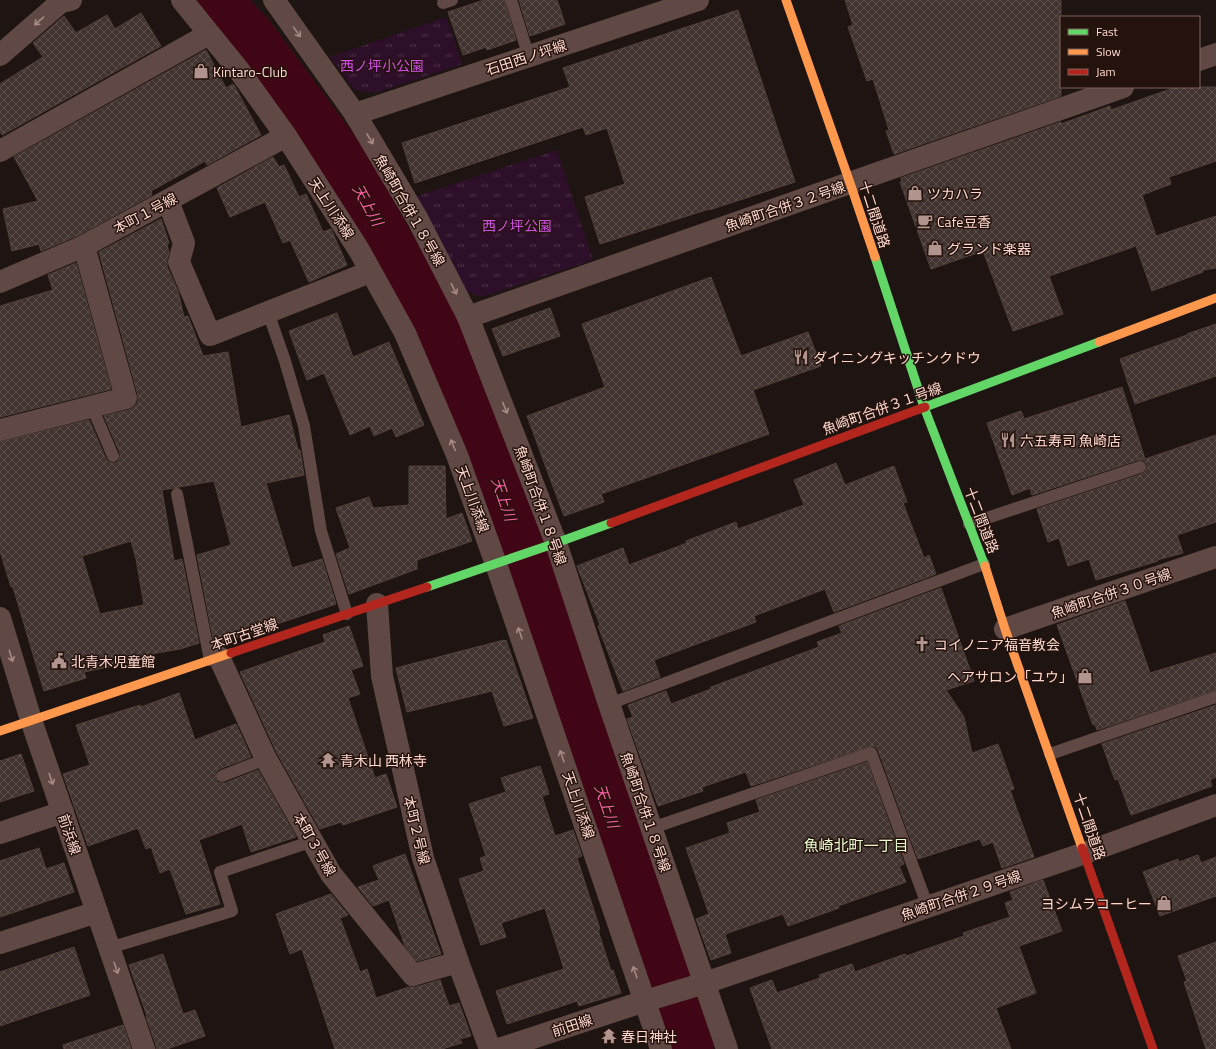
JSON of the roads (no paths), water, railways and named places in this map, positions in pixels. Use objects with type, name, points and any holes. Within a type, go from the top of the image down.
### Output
[{"type":"street","points":[[0,55],[61,2],[71,0]]},
{"type":"street","name":"天上川添線","points":[[182,0],[238,69],[286,136],[359,250],[405,334],[457,455],[500,563],[661,1049]]},
{"type":"street","name":"魚崎町合併１８号線","points":[[274,0],[355,114],[417,218],[468,317],[609,704],[727,1049]]},
{"type":"street","name":"石田西ノ坪線","points":[[355,114],[698,0]]},
{"type":"street","name":"十二間道路","points":[[786,0],[850,183],[924,407],[984,564],[1005,629],[1153,1049]]},
{"type":"street","points":[[0,151],[209,34]]},
{"type":"street","points":[[1200,60],[1216,54]]},
{"type":"street","name":"魚崎町合併３２号線","points":[[468,317],[1120,88]]},
{"type":"street","name":"本町１号線","points":[[0,282],[84,246],[286,136]]},
{"type":"street","points":[[168,201],[184,243],[179,262],[210,335],[370,272]]},
{"type":"street","points":[[0,430],[126,398],[84,246]]},
{"type":"street","name":"魚崎町合併３１号線","points":[[500,563],[1216,298]]},
{"type":"street","name":"魚崎町合併３０号線","points":[[1005,629],[1216,557]]},
{"type":"street","name":"本町古堂線","points":[[0,731],[500,563]]},
{"type":"street","name":"本町２号線","points":[[377,604],[382,676],[423,858],[458,962],[500,1048]]},
{"type":"street","name":"前浜線","points":[[0,618],[31,720],[144,1049]]},
{"type":"street","name":"本町３号線","points":[[214,658],[266,759],[331,874],[413,975],[458,962]]},
{"type":"street","name":"魚崎町合併２９号線","points":[[645,1001],[705,984],[1216,806]]},
{"type":"street","points":[[0,834],[63,812]]},
{"type":"street","points":[[0,943],[97,912]]},
{"type":"street","name":"前田線","points":[[500,1048],[645,1001]]},
{"type":"lane","points":[[511,0],[529,56]]},
{"type":"lane","points":[[268,312],[285,360],[304,426],[321,531],[347,614]]},
{"type":"lane","points":[[92,406],[113,456]]},
{"type":"lane","points":[[969,524],[1140,467]]},
{"type":"lane","points":[[176,494],[214,658]]},
{"type":"lane","points":[[609,704],[984,564]]},
{"type":"lane","points":[[1050,754],[1216,697]]},
{"type":"lane","points":[[652,828],[871,753],[928,907]]},
{"type":"lane","points":[[222,776],[266,759]]},
{"type":"lane","points":[[109,948],[232,910],[220,872],[313,841]]},
{"type":"waterway","name":"天上川","points":[[215,0],[250,36],[346,166],[423,305],[486,444],[689,1049]]},
{"type":"place","name":"Kintaro-Club","points":[[201,71]]},
{"type":"place","name":"ツカハラ","points":[[915,193]]},
{"type":"place","name":"Cafe豆香","points":[[925,221]]},
{"type":"place","name":"グランド楽器","points":[[935,248]]},
{"type":"place","name":"ダイニングキッチンクドウ","points":[[801,357]]},
{"type":"place","name":"六五寿司 魚崎店","points":[[1008,440]]},
{"type":"place","name":"コイノニア福音教会","points":[[922,644]]},
{"type":"place","name":"北青木児童館","points":[[59,661]]},
{"type":"place","name":"ヘアサロン「ユウ」","points":[[1085,676]]},
{"type":"place","name":"青木山 西林寺","points":[[328,760]]},
{"type":"place","name":"ヨシムラコーヒー","points":[[1164,903]]},
{"type":"place","name":"春日神社","points":[[609,1036]]},
{"type":"district","name":"魚崎北町一丁目","points":[[856,845]]},
{"type":"park label","name":"西ノ坪小公園","points":[[382,65]]},
{"type":"park label","name":"西ノ坪公園","points":[[517,225]]}]
